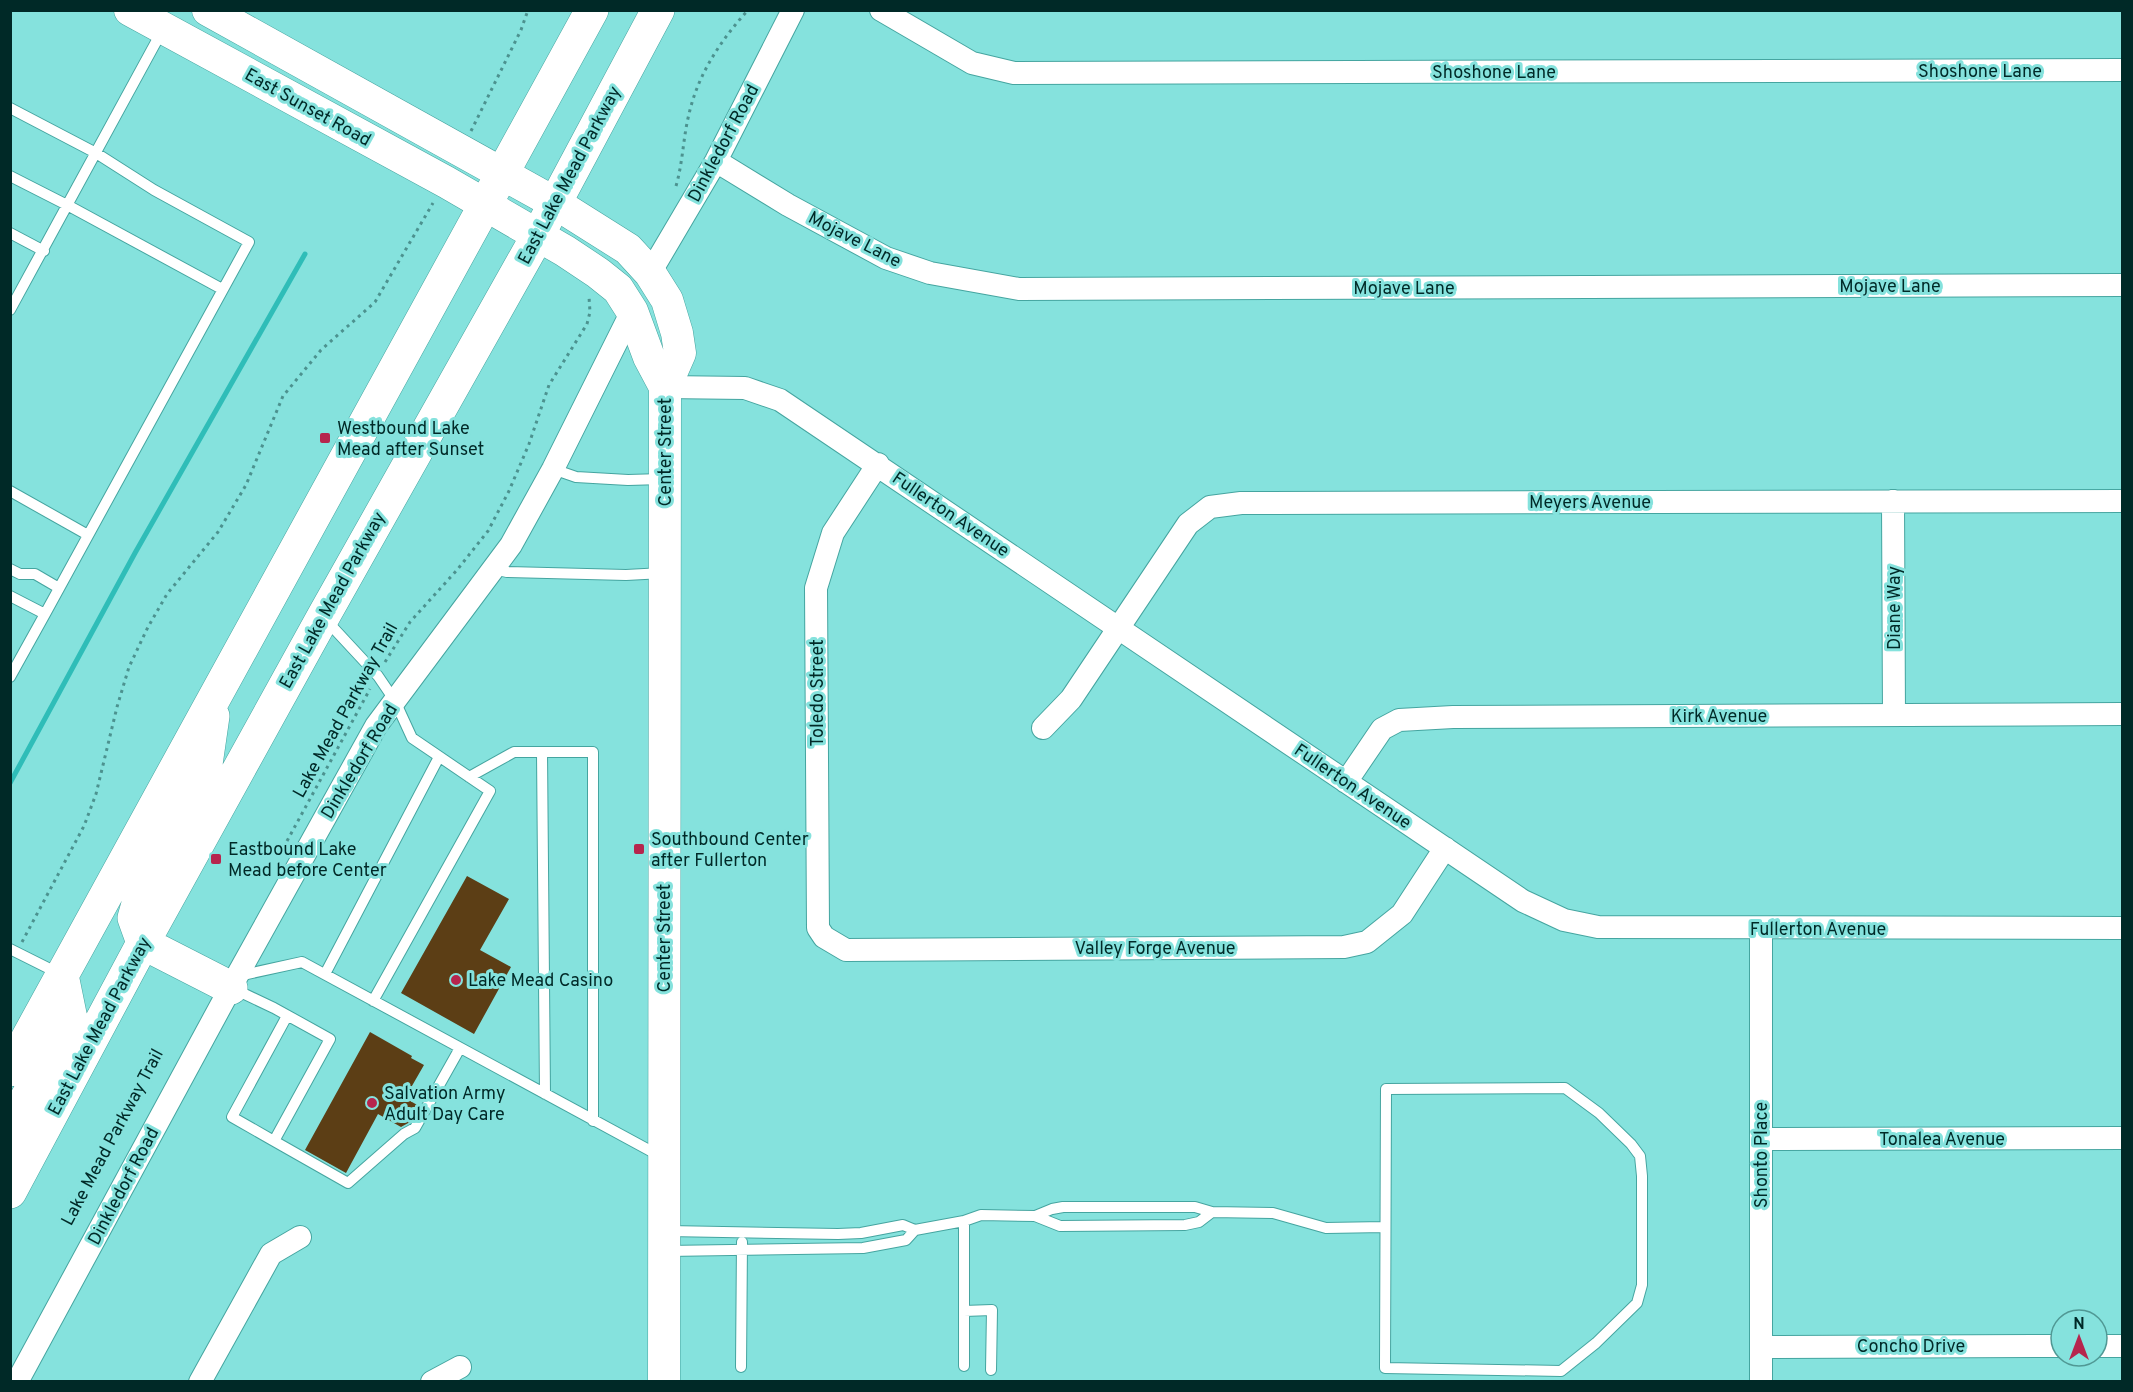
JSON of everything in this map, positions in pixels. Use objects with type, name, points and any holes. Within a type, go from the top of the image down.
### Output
[{"type":"main road","points":[[10,1070],[592,10]]},
{"type":"main road","name":"East Lake Mead Parkway","points":[[10,1192],[143,943],[538,235],[658,10]]},
{"type":"main road","points":[[216,697],[203,784],[142,891],[134,918],[143,943],[234,982]]},
{"type":"main road","points":[[10,1146],[13,1122],[71,1019],[62,975]]},
{"type":"street","name":"East Sunset Road","points":[[130,10],[486,205]]},
{"type":"street","name":"East Sunset Road","points":[[208,10],[503,175]]},
{"type":"street","name":"Dinkledorf Road","points":[[650,273],[716,161],[793,10]]},
{"type":"street","name":"Shoshone Lane","points":[[881,10],[972,63],[1014,73],[2122,70]]},
{"type":"street","name":"Mojave Lane","points":[[716,161],[788,205],[886,258],[930,273],[1018,289],[2122,285]]},
{"type":"street","name":"Center Street","points":[[503,175],[555,203],[628,249],[650,273],[667,300],[677,333],[680,353],[665,387],[664,1382]]},
{"type":"street","name":"Center Street","points":[[486,205],[565,251],[618,289],[632,311],[649,357],[665,387]]},
{"type":"street","name":"Dinkledorf Road","points":[[17,1382],[376,726],[511,545],[553,469],[632,311]]},
{"type":"street","name":"Fullerton Avenue","points":[[665,387],[745,388],[780,400],[1523,901],[1564,920],[1598,927],[2122,928]]},
{"type":"street","name":"Toledo Street","points":[[824,937],[818,928],[816,588],[833,533],[878,464]]},
{"type":"street","name":"Diane Way","points":[[1893,501],[1894,715]]},
{"type":"street","name":"Meyers Avenue","points":[[1043,728],[1071,699],[1188,524],[1210,507],[1241,503],[2122,501]]},
{"type":"street","name":"Kirk Avenue","points":[[1346,782],[1382,729],[1399,720],[1453,717],[2122,714]]},
{"type":"street","name":"Valley Forge Avenue","points":[[824,937],[846,950],[1344,947],[1367,942],[1402,914],[1444,848]]},
{"type":"street","name":"Shonto Place","points":[[1761,929],[1761,1382]]},
{"type":"street","name":"Tonalea Avenue","points":[[1761,1139],[2122,1138]]},
{"type":"street","points":[[200,1382],[271,1254],[300,1238]]},
{"type":"street","name":"Concho Drive","points":[[1761,1347],[2049,1346]]},
{"type":"street","points":[[432,1382],[460,1367]]},
{"type":"lane","points":[[10,310],[15,290],[44,251],[164,28]]},
{"type":"lane","points":[[10,108],[96,153],[154,190],[249,242],[10,677]]},
{"type":"lane","points":[[10,176],[222,289]]},
{"type":"lane","points":[[10,233],[44,251]]},
{"type":"lane","points":[[553,469],[576,477],[628,480],[665,479]]},
{"type":"lane","points":[[10,491],[88,534]]},
{"type":"lane","points":[[493,568],[507,572],[626,575],[666,573]]},
{"type":"lane","points":[[10,569],[20,574],[35,574],[59,588]]},
{"type":"lane","points":[[10,596],[45,614]]},
{"type":"lane","points":[[323,617],[378,676],[395,701],[412,738],[490,791],[373,1001]]},
{"type":"lane","points":[[469,777],[514,752],[593,752],[594,1121]]},
{"type":"lane","points":[[542,752],[545,1094]]},
{"type":"lane","points":[[325,974],[440,757]]},
{"type":"lane","points":[[14,951],[62,975]]},
{"type":"lane","points":[[234,982],[302,962],[663,1158]]},
{"type":"lane","points":[[234,982],[287,1016],[330,1039],[274,1141]]},
{"type":"lane","points":[[287,1016],[232,1117],[348,1182],[404,1134],[415,1128],[460,1048]]},
{"type":"lane","points":[[1565,1088],[1599,1113],[1640,1156],[1642,1176],[1641,1291],[1637,1303],[1596,1343],[1561,1371],[1385,1368],[1384,1227],[1386,1089],[1565,1088]]},
{"type":"lane","points":[[1132,1207],[1132,1226]]},
{"type":"lane","points":[[1035,1216],[1052,1209],[1063,1208],[1195,1207],[1212,1212],[1274,1213],[1326,1228],[1384,1227]]},
{"type":"lane","points":[[663,1241],[732,1231],[742,1233],[861,1233],[903,1225],[915,1230],[964,1221],[981,1215],[1035,1216],[1060,1226],[1194,1225],[1206,1219],[1212,1212]]},
{"type":"lane","points":[[964,1221],[964,1366]]},
{"type":"lane","points":[[663,1241],[742,1249],[863,1248],[906,1240],[915,1230]]},
{"type":"lane","points":[[741,1367],[742,1233]]},
{"type":"lane","points":[[812,1249],[813,1234]]},
{"type":"lane","points":[[964,1311],[992,1310],[992,1370]]},
{"type":"path","points":[[462,152],[521,30],[528,10]]},
{"type":"path","points":[[675,189],[683,160],[688,115],[699,82],[719,46],[748,10]]},
{"type":"path","points":[[14,951],[84,826],[96,794],[129,667],[148,627],[167,594],[218,532],[240,494],[283,396],[321,350],[375,302],[446,182]]},
{"type":"path","name":"Lake Mead Parkway Trail","points":[[286,843],[396,642],[410,622],[457,570],[488,531],[525,454],[549,385],[587,324],[591,304],[587,294]]},
{"type":"building","name":"Lake Mead Casino","points":[[467,876],[509,899],[480,950],[511,967],[474,1034],[401,993]]},
{"type":"building","name":"Salvation Army Adult Day Care","points":[[370,1032],[424,1065],[405,1098],[419,1106],[410,1122],[401,1127],[378,1114],[346,1173],[305,1150]]},
{"type":"waterway","points":[[10,783],[135,553],[305,254]]},
{"type":"place","name":"Westbound Lake Mead after Sunset","points":[[325,438]]},
{"type":"place","name":"Southbound Center after Fullerton","points":[[639,849]]},
{"type":"place","name":"Eastbound Lake Mead before Center","points":[[216,859]]},
{"type":"place","name":"Lake Mead Casino","points":[[456,980]]},
{"type":"place","name":"Salvation Army Adult Day Care","points":[[372,1103]]}]
